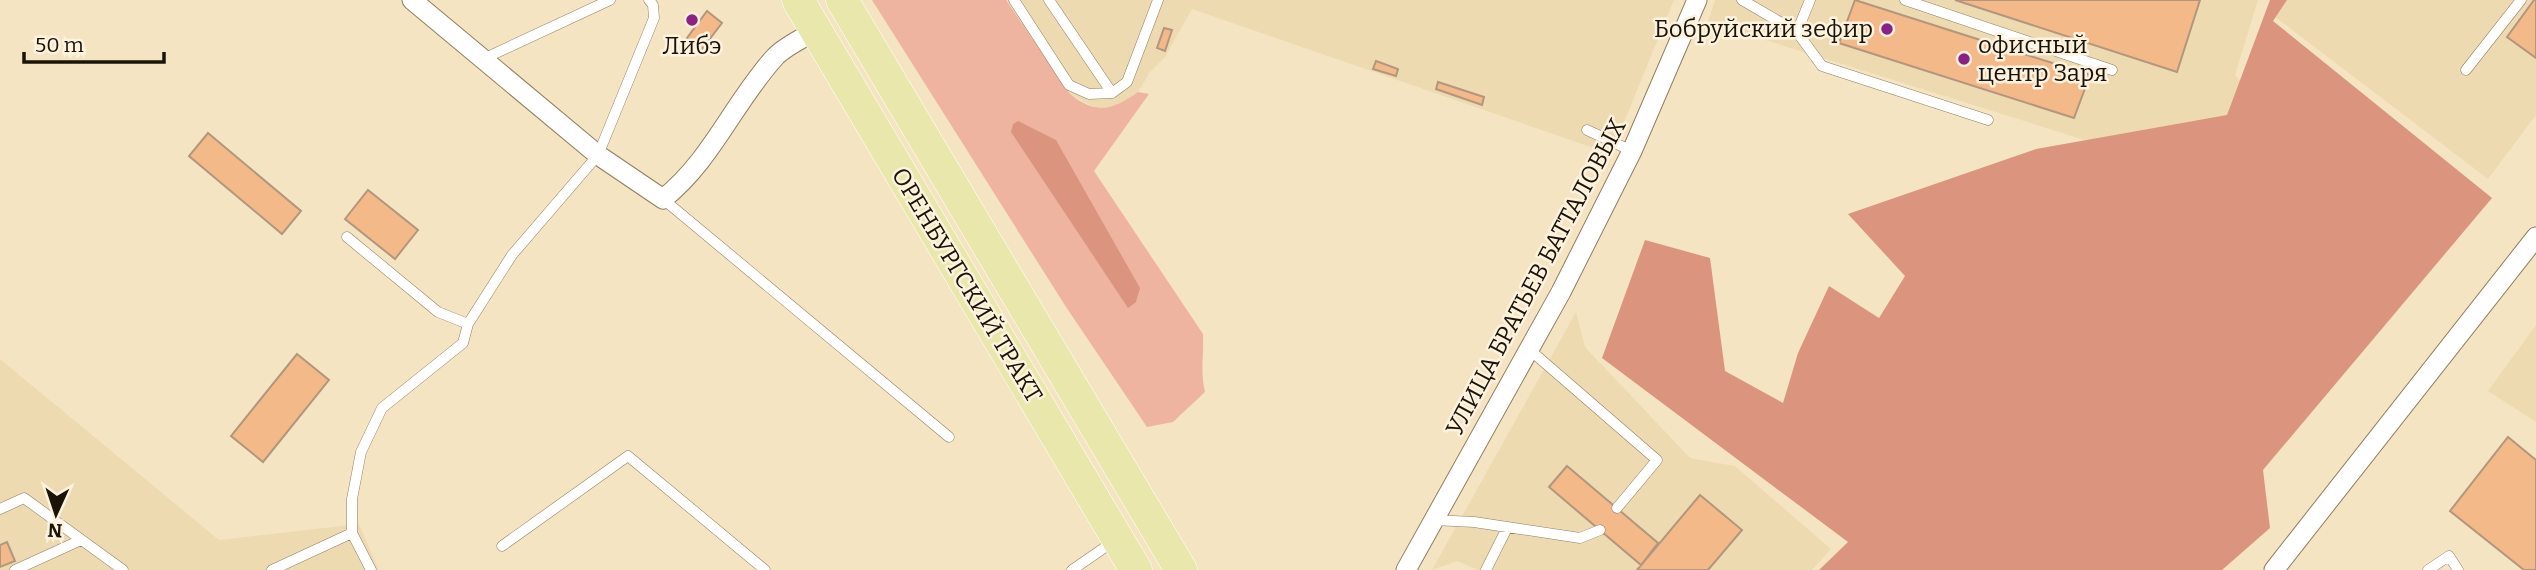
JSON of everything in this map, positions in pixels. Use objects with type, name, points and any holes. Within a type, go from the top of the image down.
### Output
[{"type":"main road","name":"ОРЕНБУРГСКИЙ ТРАКТ","points":[[798,0],[1136,570]]},
{"type":"main road","name":"ОРЕНБУРГСКИЙ ТРАКТ","points":[[842,0],[1181,570]]},
{"type":"street","points":[[412,0],[598,155],[663,199],[682,184],[710,150],[776,55],[816,30]]},
{"type":"street","name":"УЛИЦА БРАТЬЕВ БАТТАЛОВЫХ","points":[[1406,570],[1530,350],[1632,151],[1697,0]]},
{"type":"street","points":[[2274,570],[2536,237]]},
{"type":"lane","points":[[482,59],[610,0]]},
{"type":"lane","points":[[371,570],[352,533],[352,499],[361,452],[382,408],[463,343],[468,324],[512,255],[598,155],[654,18],[653,5],[649,0]]},
{"type":"lane","points":[[1014,0],[1069,85],[1089,94],[1112,93],[1127,82],[1158,0]]},
{"type":"lane","points":[[1049,0],[1112,93]]},
{"type":"lane","points":[[1742,0],[1797,32],[1822,66],[1988,120]]},
{"type":"lane","points":[[1797,32],[1810,0]]},
{"type":"lane","points":[[1905,0],[2112,70]]},
{"type":"lane","points":[[2466,70],[2521,0]]},
{"type":"lane","points":[[1587,130],[1632,151]]},
{"type":"lane","points":[[663,199],[949,438]]},
{"type":"lane","points":[[347,237],[438,312],[468,324]]},
{"type":"lane","points":[[1530,350],[1657,460],[1617,508]]},
{"type":"lane","points":[[502,546],[628,456],[765,570]]},
{"type":"lane","points":[[0,509],[24,498],[123,570]]},
{"type":"lane","points":[[1432,520],[1580,538],[1600,530]]},
{"type":"lane","points":[[1486,570],[1507,528]]},
{"type":"lane","points":[[272,570],[352,533]]},
{"type":"lane","points":[[1072,570],[1118,539]]},
{"type":"lane","points":[[15,570],[81,540]]},
{"type":"lane","points":[[2428,570],[2449,556],[2458,570]]},
{"type":"shaded area","points":[[872,0],[1006,0],[1070,94],[1079,101],[1104,108],[1120,103],[1138,92],[1149,94],[1094,171],[1203,334],[1202,370],[1205,392],[1173,422],[1147,427],[1066,307]]},
{"type":"shaded area","points":[[1006,0],[1674,0],[1611,154],[1192,9],[1165,57],[1150,72],[1138,92],[1118,106],[1096,108],[1070,94]]},
{"type":"shaded area","points":[[1715,0],[2258,0],[2235,75],[2251,93],[2216,181],[1708,22]]},
{"type":"shaded area","points":[[2270,0],[2287,0],[2273,21],[2492,198],[2263,470],[2270,528],[2222,570],[1819,570],[1848,542],[1602,358],[1645,240],[1710,258],[1725,371],[1783,403],[1798,353],[1829,286],[1879,318],[1905,276],[1848,214],[2036,149],[2227,115]]},
{"type":"shaded area","points":[[2280,0],[2536,0],[2536,115],[2488,179],[2270,13]]},
{"type":"shaded area","points":[[1018,121],[1056,140],[1140,288],[1136,302],[1128,308],[1011,132],[1013,124]]},
{"type":"shaded area","points":[[1576,312],[1585,347],[1690,458],[1735,466],[1831,549],[1812,570],[1478,570],[1457,561],[1432,570]]},
{"type":"shaded area","points":[[2536,325],[2536,422],[2488,391]]},
{"type":"shaded area","points":[[0,359],[219,540],[359,524],[379,570],[0,570]]},
{"type":"building","name":"офисный центр Заря","points":[[1855,0],[2090,75],[2074,118],[1839,43]]},
{"type":"building","points":[[1955,0],[2200,0],[2177,72]]},
{"type":"building","points":[[2536,0],[2536,58],[2507,37]]},
{"type":"building","points":[[707,11],[722,23],[702,49],[687,38]]},
{"type":"building","points":[[1164,28],[1172,30],[1165,51],[1157,48]]},
{"type":"building","points":[[1376,61],[1398,69],[1396,76],[1373,69]]},
{"type":"building","points":[[1438,82],[1484,97],[1482,105],[1436,89]]},
{"type":"building","points":[[208,133],[301,211],[282,234],[189,156]]},
{"type":"building","points":[[368,190],[418,230],[395,259],[345,219]]},
{"type":"building","points":[[297,354],[329,380],[263,462],[231,436]]},
{"type":"building","points":[[2508,437],[2536,460],[2536,570],[2524,570],[2450,511]]},
{"type":"building","points":[[1567,466],[1658,543],[1641,565],[1549,487]]},
{"type":"building","points":[[1700,495],[1742,530],[1708,570],[1637,570]]},
{"type":"building","points":[[7,542],[15,561],[0,567],[0,545]]},
{"type":"place","name":"Либэ","points":[[692,20]]},
{"type":"place","name":"Бобруйский зефир","points":[[1887,29]]},
{"type":"place","name":"офисный центр Заря","points":[[1964,59]]}]
